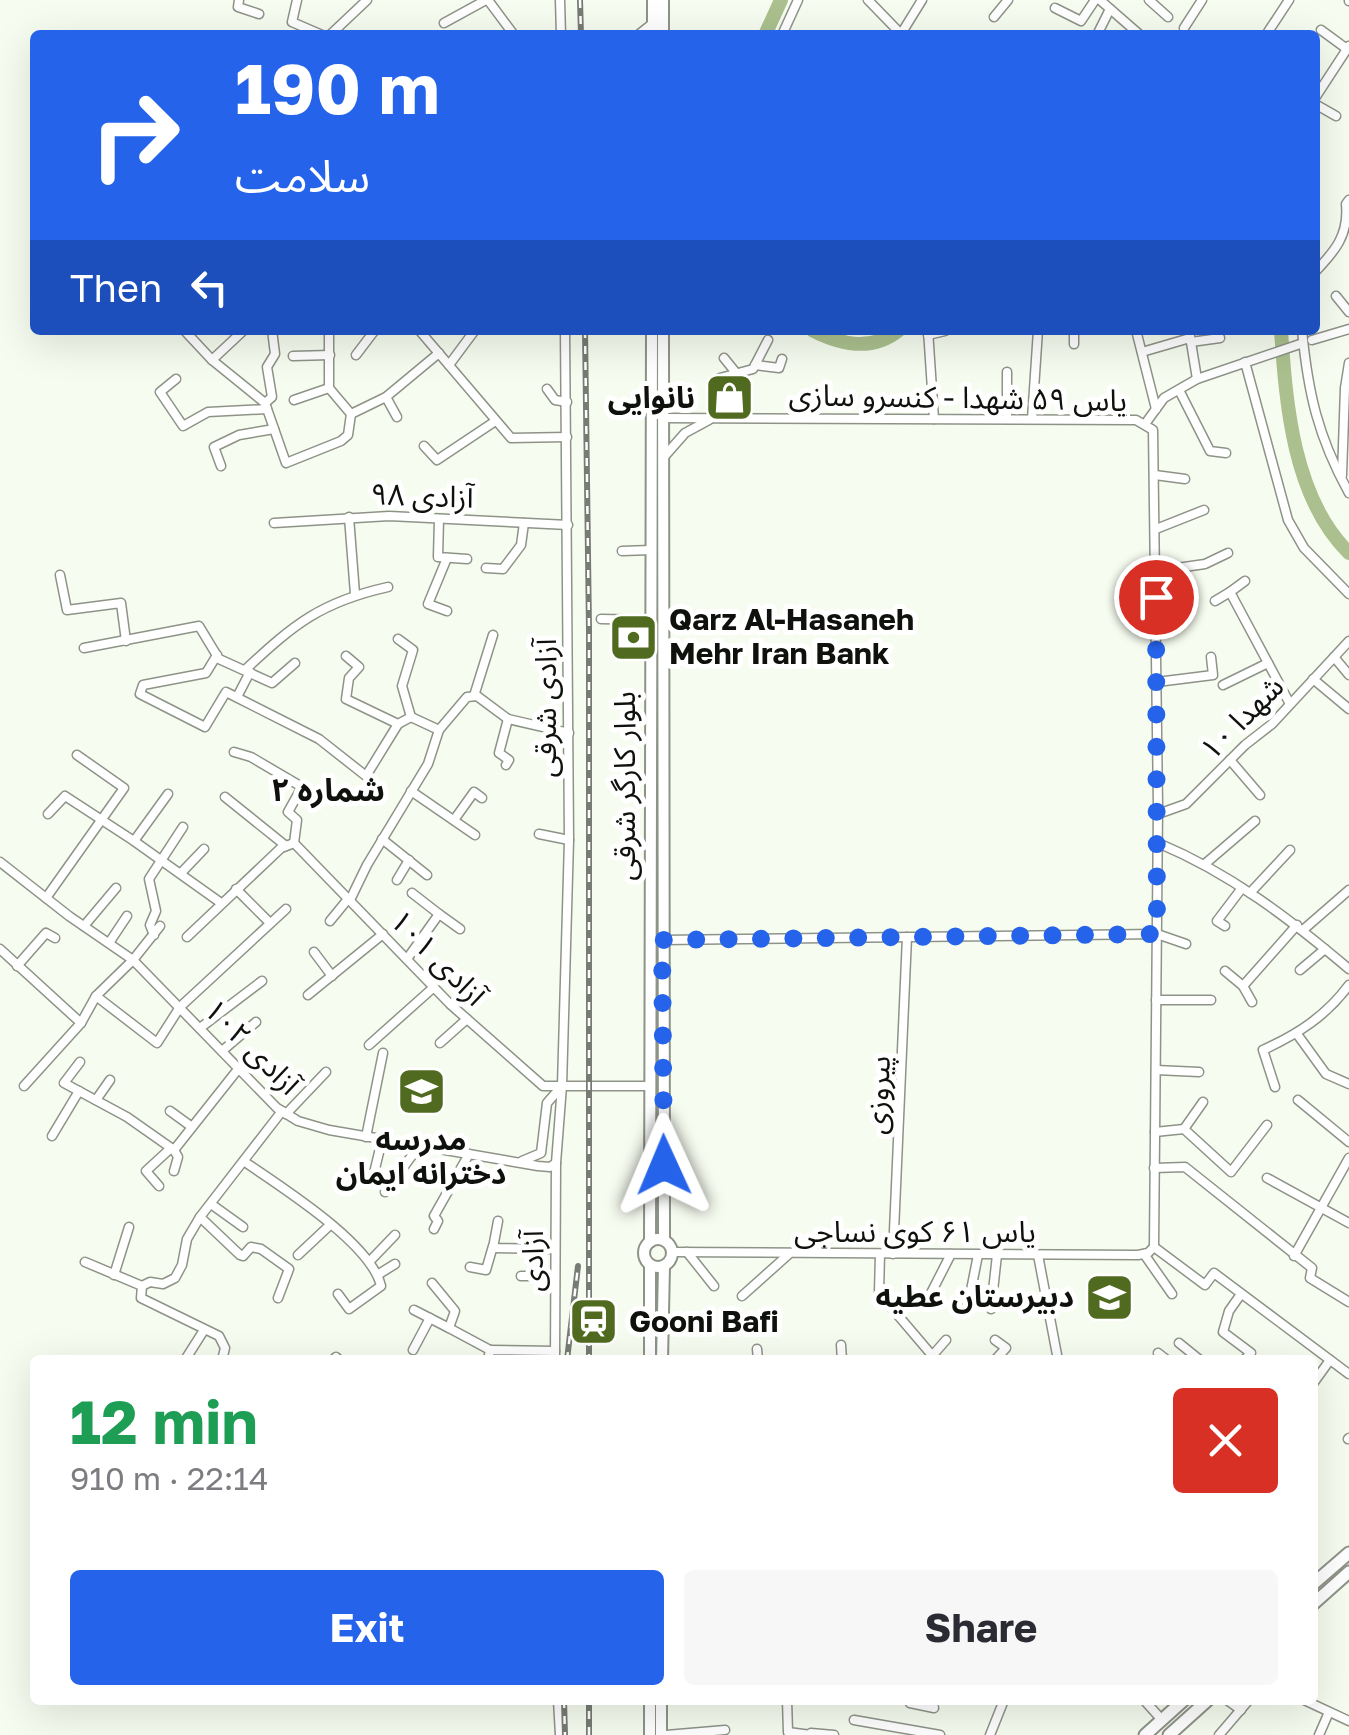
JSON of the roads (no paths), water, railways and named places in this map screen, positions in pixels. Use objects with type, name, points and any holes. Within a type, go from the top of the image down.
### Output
[{"type":"highway","points":[[1318,1580],[1349,1552]]},
{"type":"highway","points":[[1318,1600],[1349,1572]]},
{"type":"highway","points":[[1144,1735],[1178,1705]]},
{"type":"highway","points":[[1169,1735],[1202,1705]]},
{"type":"main road","points":[[653,0],[653,29]]},
{"type":"main road","points":[[663,0],[663,30]]},
{"type":"main road","name":"بلوار کارگر شرقی","points":[[652,335],[650,620],[662,940],[664,1240]]},
{"type":"main road","name":"بلوار کارگر شرقی","points":[[650,1242],[662,335]]},
{"type":"main road","points":[[650,1265],[668,1263],[672,1252],[664,1240],[650,1242],[644,1254],[650,1265],[650,1355]]},
{"type":"main road","points":[[662,1355],[664,1266]]},
{"type":"main road","points":[[650,1705],[650,1735]]},
{"type":"main road","points":[[663,1705],[663,1735]]},
{"type":"street","points":[[239,0],[238,7],[259,14]]},
{"type":"street","points":[[297,0],[292,22],[310,30]]},
{"type":"street","points":[[335,30],[367,0]]},
{"type":"street","points":[[444,23],[487,0],[506,30]]},
{"type":"street","points":[[560,0],[561,30]]},
{"type":"street","points":[[784,30],[798,0]]},
{"type":"street","points":[[868,0],[898,30]]},
{"type":"street","points":[[904,30],[922,0]]},
{"type":"street","points":[[994,17],[1008,0]]},
{"type":"street","points":[[1055,8],[1082,21],[1098,0],[1134,30]]},
{"type":"street","points":[[1149,0],[1168,17]]},
{"type":"street","points":[[1184,28],[1202,0]]},
{"type":"street","points":[[1269,30],[1288,0]]},
{"type":"street","points":[[1099,30],[1110,8]]},
{"type":"street","points":[[1320,93],[1348,48],[1321,30]]},
{"type":"street","points":[[1320,105],[1336,116]]},
{"type":"street","points":[[1320,267],[1342,245],[1349,200]]},
{"type":"street","points":[[1336,296],[1349,312]]},
{"type":"street","points":[[1145,424],[1164,398],[1197,379],[1349,328]]},
{"type":"street","points":[[189,335],[266,406],[286,463],[348,436],[350,414],[329,388],[329,335]]},
{"type":"street","points":[[212,360],[239,335]]},
{"type":"street","points":[[266,406],[272,397],[268,367],[274,354],[272,335]]},
{"type":"street","points":[[356,354],[371,335]]},
{"type":"street","points":[[423,335],[510,438],[567,437]]},
{"type":"street","points":[[449,365],[471,335]]},
{"type":"street","name":"آزادی شرقی","points":[[562,1086],[569,840],[566,335]]},
{"type":"street","points":[[928,335],[934,419]]},
{"type":"street","points":[[1032,420],[1038,335]]},
{"type":"street","points":[[1074,335],[1074,344]]},
{"type":"street","points":[[1137,335],[1156,409]]},
{"type":"street","points":[[1303,335],[1307,382],[1325,446],[1346,487]]},
{"type":"street","points":[[1142,352],[1190,337],[1220,338]]},
{"type":"street","points":[[1190,337],[1197,379]]},
{"type":"street","points":[[662,459],[685,433],[718,418],[720,378],[753,370],[768,340]]},
{"type":"street","points":[[350,414],[386,397],[439,353]]},
{"type":"street","points":[[293,356],[330,355]]},
{"type":"street","points":[[724,358],[737,374]]},
{"type":"street","points":[[1250,361],[1288,520],[1304,548],[1349,594]]},
{"type":"street","points":[[1346,487],[1343,439],[1349,363]]},
{"type":"street","points":[[755,366],[781,368]]},
{"type":"street","points":[[1006,419],[1007,372]]},
{"type":"street","points":[[176,379],[160,392],[183,426],[208,412],[266,406]]},
{"type":"street","points":[[294,400],[329,388]]},
{"type":"street","points":[[547,389],[555,400],[566,402]]},
{"type":"street","points":[[1178,390],[1210,452],[1226,453]]},
{"type":"street","points":[[386,397],[397,416]]},
{"type":"street","name":"یاس ۵۹ شهدا - کنسرو سازی","points":[[662,418],[1136,420],[1153,430],[1158,814],[1154,1247]]},
{"type":"street","points":[[424,446],[437,460],[494,422]]},
{"type":"street","points":[[221,466],[214,446],[240,435],[274,429]]},
{"type":"street","points":[[1325,446],[1343,439]]},
{"type":"street","points":[[1155,475],[1185,479]]},
{"type":"street","points":[[1156,529],[1204,510]]},
{"type":"street","points":[[349,517],[355,594]]},
{"type":"street","name":"آزادی ۹۸","points":[[274,524],[349,517],[568,525]]},
{"type":"street","points":[[440,519],[438,557],[468,559]]},
{"type":"street","points":[[486,568],[503,569],[521,545],[524,523]]},
{"type":"street","points":[[622,551],[650,550]]},
{"type":"street","points":[[1156,571],[1205,564],[1228,553]]},
{"type":"street","points":[[447,558],[428,604],[447,611]]},
{"type":"street","points":[[60,576],[67,610],[121,603],[126,641]]},
{"type":"street","points":[[1215,601],[1245,580]]},
{"type":"street","points":[[237,697],[248,671],[320,609],[355,594],[388,587]]},
{"type":"street","points":[[1230,592],[1290,704]]},
{"type":"street","points":[[601,620],[650,620]]},
{"type":"street","points":[[84,648],[199,626],[220,659],[272,683],[295,663]]},
{"type":"street","points":[[474,696],[493,636]]},
{"type":"street","points":[[398,639],[412,650],[402,686],[411,717]]},
{"type":"street","name":"شهدا ۱۰","points":[[1158,814],[1186,804],[1290,704],[1349,640]]},
{"type":"street","points":[[217,654],[206,673],[143,685],[140,694],[205,727],[226,692],[319,739],[366,776],[398,724],[411,717],[440,730]]},
{"type":"street","points":[[346,656],[359,667],[349,678],[346,699],[398,724]]},
{"type":"street","points":[[1157,682],[1213,674],[1210,657]]},
{"type":"street","points":[[1334,657],[1349,675]]},
{"type":"street","points":[[1223,685],[1268,663]]},
{"type":"street","points":[[1313,680],[1349,709]]},
{"type":"street","points":[[330,921],[349,900],[428,764],[440,730],[467,697],[474,696],[508,718],[569,733]]},
{"type":"street","points":[[506,765],[509,760],[499,754],[508,718]]},
{"type":"street","points":[[187,937],[290,844],[298,820],[288,812],[302,787],[251,757],[234,752]]},
{"type":"street","points":[[46,898],[124,788],[78,754]]},
{"type":"street","points":[[1230,760],[1260,795]]},
{"type":"street","points":[[411,791],[475,835]]},
{"type":"street","points":[[454,820],[474,792],[482,798]]},
{"type":"street","points":[[134,841],[168,794]]},
{"type":"street","points":[[48,814],[65,796],[221,903]]},
{"type":"street","name":"آزادی ۱۰۱","points":[[225,797],[290,844],[529,1077],[543,1086],[562,1086]]},
{"type":"street","points":[[1206,863],[1255,821]]},
{"type":"street","points":[[24,1086],[81,1023],[96,996],[134,960],[157,931],[150,924],[156,911],[149,879],[182,827]]},
{"type":"street","points":[[539,834],[569,840]]},
{"type":"street","points":[[382,838],[426,875]]},
{"type":"street","points":[[1158,843],[1206,863],[1300,928],[1349,969]]},
{"type":"street","points":[[181,873],[204,849]]},
{"type":"street","points":[[1225,926],[1216,921],[1290,850]]},
{"type":"street","points":[[398,880],[409,860]]},
{"type":"street","name":"آزادی ۱۰۲","points":[[0,862],[134,960],[284,1112],[330,1130],[522,1161]]},
{"type":"street","points":[[84,926],[116,888]]},
{"type":"street","points":[[236,889],[270,924]]},
{"type":"street","points":[[1242,986],[1300,928],[1349,890]]},
{"type":"street","points":[[412,892],[460,929]]},
{"type":"street","points":[[96,996],[157,1044],[180,1006],[286,909]]},
{"type":"street","points":[[407,959],[439,914]]},
{"type":"street","points":[[109,943],[127,916]]},
{"type":"street","points":[[18,966],[46,933],[55,938]]},
{"type":"street","points":[[308,995],[383,934]]},
{"type":"street","points":[[662,940],[1157,934],[1186,944]]},
{"type":"street","name":"پیروزی","points":[[893,1254],[907,937]]},
{"type":"street","points":[[1300,970],[1325,949]]},
{"type":"street","points":[[1338,960],[1349,951]]},
{"type":"street","points":[[314,952],[332,976]]},
{"type":"street","points":[[2,955],[81,1023]]},
{"type":"street","points":[[1225,971],[1252,1002]]},
{"type":"street","points":[[200,1028],[262,981]]},
{"type":"street","points":[[1275,1087],[1263,1050],[1298,1034],[1334,1004],[1349,985]]},
{"type":"street","points":[[370,1045],[434,987]]},
{"type":"street","points":[[1156,1000],[1211,1000]]},
{"type":"street","points":[[440,1043],[466,1019]]},
{"type":"street","points":[[222,1051],[256,1022]]},
{"type":"street","points":[[1298,1034],[1326,1074],[1349,1084]]},
{"type":"street","points":[[366,1137],[382,1053]]},
{"type":"street","points":[[80,1062],[64,1083],[127,1116],[172,1149],[178,1157],[174,1171]]},
{"type":"street","points":[[158,1186],[146,1170],[172,1149],[239,1068]]},
{"type":"street","points":[[1156,1070],[1199,1072]]},
{"type":"street","points":[[86,1262],[142,1286],[150,1282],[164,1284],[175,1278],[187,1239],[200,1217],[284,1112],[326,1072]]},
{"type":"street","points":[[96,1100],[110,1080]]},
{"type":"street","points":[[522,1161],[541,1153],[547,1103],[562,1086],[650,1086]]},
{"type":"street","name":"آزادی","points":[[555,1355],[556,1163],[562,1086]]},
{"type":"street","points":[[52,1136],[79,1091]]},
{"type":"street","points":[[1298,1100],[1349,1142]]},
{"type":"street","points":[[1155,1132],[1184,1129],[1204,1102]]},
{"type":"street","points":[[170,1111],[192,1127]]},
{"type":"street","points":[[1184,1129],[1230,1172],[1267,1125]]},
{"type":"street","points":[[361,1179],[374,1173],[382,1140]]},
{"type":"street","points":[[384,1192],[419,1146]]},
{"type":"street","points":[[434,1229],[438,1221],[434,1216],[470,1154]]},
{"type":"street","points":[[1294,1256],[1349,1158]]},
{"type":"street","points":[[522,1161],[550,1167],[556,1163]]},
{"type":"street","points":[[246,1162],[330,1224],[379,1274],[382,1286],[349,1309],[338,1294]]},
{"type":"street","points":[[1154,1168],[1185,1167],[1312,1268],[1310,1278],[1349,1302]]},
{"type":"street","points":[[1268,1178],[1349,1224]]},
{"type":"street","points":[[211,1204],[243,1227]]},
{"type":"street","points":[[200,1217],[240,1255],[251,1247],[260,1249],[289,1269],[278,1298]]},
{"type":"street","points":[[470,1267],[486,1270],[498,1221]]},
{"type":"street","points":[[298,1255],[330,1224]]},
{"type":"street","points":[[114,1275],[130,1227]]},
{"type":"street","points":[[370,1262],[394,1235]]},
{"type":"street","points":[[493,1246],[555,1250]]},
{"type":"street","points":[[1172,1294],[1144,1254],[1154,1247],[1206,1285],[1214,1273],[1349,1374]]},
{"type":"street","name":"یاس ۶۱ کوی نساجی","points":[[672,1252],[1144,1254]]},
{"type":"street","points":[[688,1252],[714,1286]]},
{"type":"street","points":[[742,1296],[789,1254]]},
{"type":"street","points":[[880,1254],[879,1292],[932,1355]]},
{"type":"street","points":[[929,1297],[950,1254]]},
{"type":"street","points":[[968,1305],[978,1255]]},
{"type":"street","points":[[990,1309],[998,1255]]},
{"type":"street","points":[[1038,1255],[1057,1355]]},
{"type":"street","points":[[379,1274],[396,1264]]},
{"type":"street","points":[[521,1276],[555,1276]]},
{"type":"street","points":[[432,1283],[455,1310],[449,1328]]},
{"type":"street","points":[[142,1286],[142,1298],[220,1336],[223,1355]]},
{"type":"street","points":[[1241,1294],[1223,1332],[1249,1355]]},
{"type":"street","points":[[414,1310],[489,1355]]},
{"type":"street","points":[[413,1350],[430,1318]]},
{"type":"street","points":[[189,1355],[204,1330]]},
{"type":"street","points":[[936,1355],[946,1340]]},
{"type":"street","points":[[994,1340],[1006,1348],[1000,1355]]},
{"type":"street","points":[[1179,1342],[1194,1355]]},
{"type":"street","points":[[841,1345],[842,1355]]},
{"type":"street","points":[[757,1349],[758,1355]]},
{"type":"street","points":[[1318,1377],[1330,1360]]},
{"type":"street","points":[[558,1705],[560,1735]]},
{"type":"street","points":[[787,1705],[788,1732],[834,1735]]},
{"type":"street","points":[[920,1705],[934,1708]]},
{"type":"street","points":[[990,1735],[1002,1705]]},
{"type":"street","points":[[1148,1705],[1162,1720]]},
{"type":"street","points":[[1234,1705],[1241,1710]]},
{"type":"street","points":[[1219,1735],[1245,1705]]},
{"type":"street","points":[[1315,1705],[1349,1720]]},
{"type":"street","points":[[1319,1735],[1330,1712]]},
{"type":"street","points":[[854,1720],[940,1735]]},
{"type":"street","points":[[663,1735],[726,1730]]},
{"type":"waterway","points":[[767,30],[781,0]]},
{"type":"waterway","points":[[824,335],[856,344],[892,335]]},
{"type":"waterway","points":[[1281,335],[1290,419],[1304,478],[1330,531],[1349,553]]},
{"type":"railway","points":[[580,0],[581,30]]},
{"type":"railway","points":[[585,335],[589,1355]]},
{"type":"railway","points":[[568,1355],[578,1266]]},
{"type":"railway","points":[[564,1705],[565,1735]]},
{"type":"railway","points":[[589,1705],[589,1735]]},
{"type":"place","name":"نانوایی","points":[[730,398]]},
{"type":"place","name":"Qarz Al-Hasaneh Mehr Iran Bank","points":[[634,637]]},
{"type":"place","name":"مدرسه دخترانه ایمان","points":[[421,1091]]},
{"type":"place","name":"دبیرستان عطیه","points":[[1109,1297]]},
{"type":"place","name":"Gooni Bafi","points":[[594,1322]]},
{"type":"district","name":"شماره ۲","points":[[328,790]]}]
